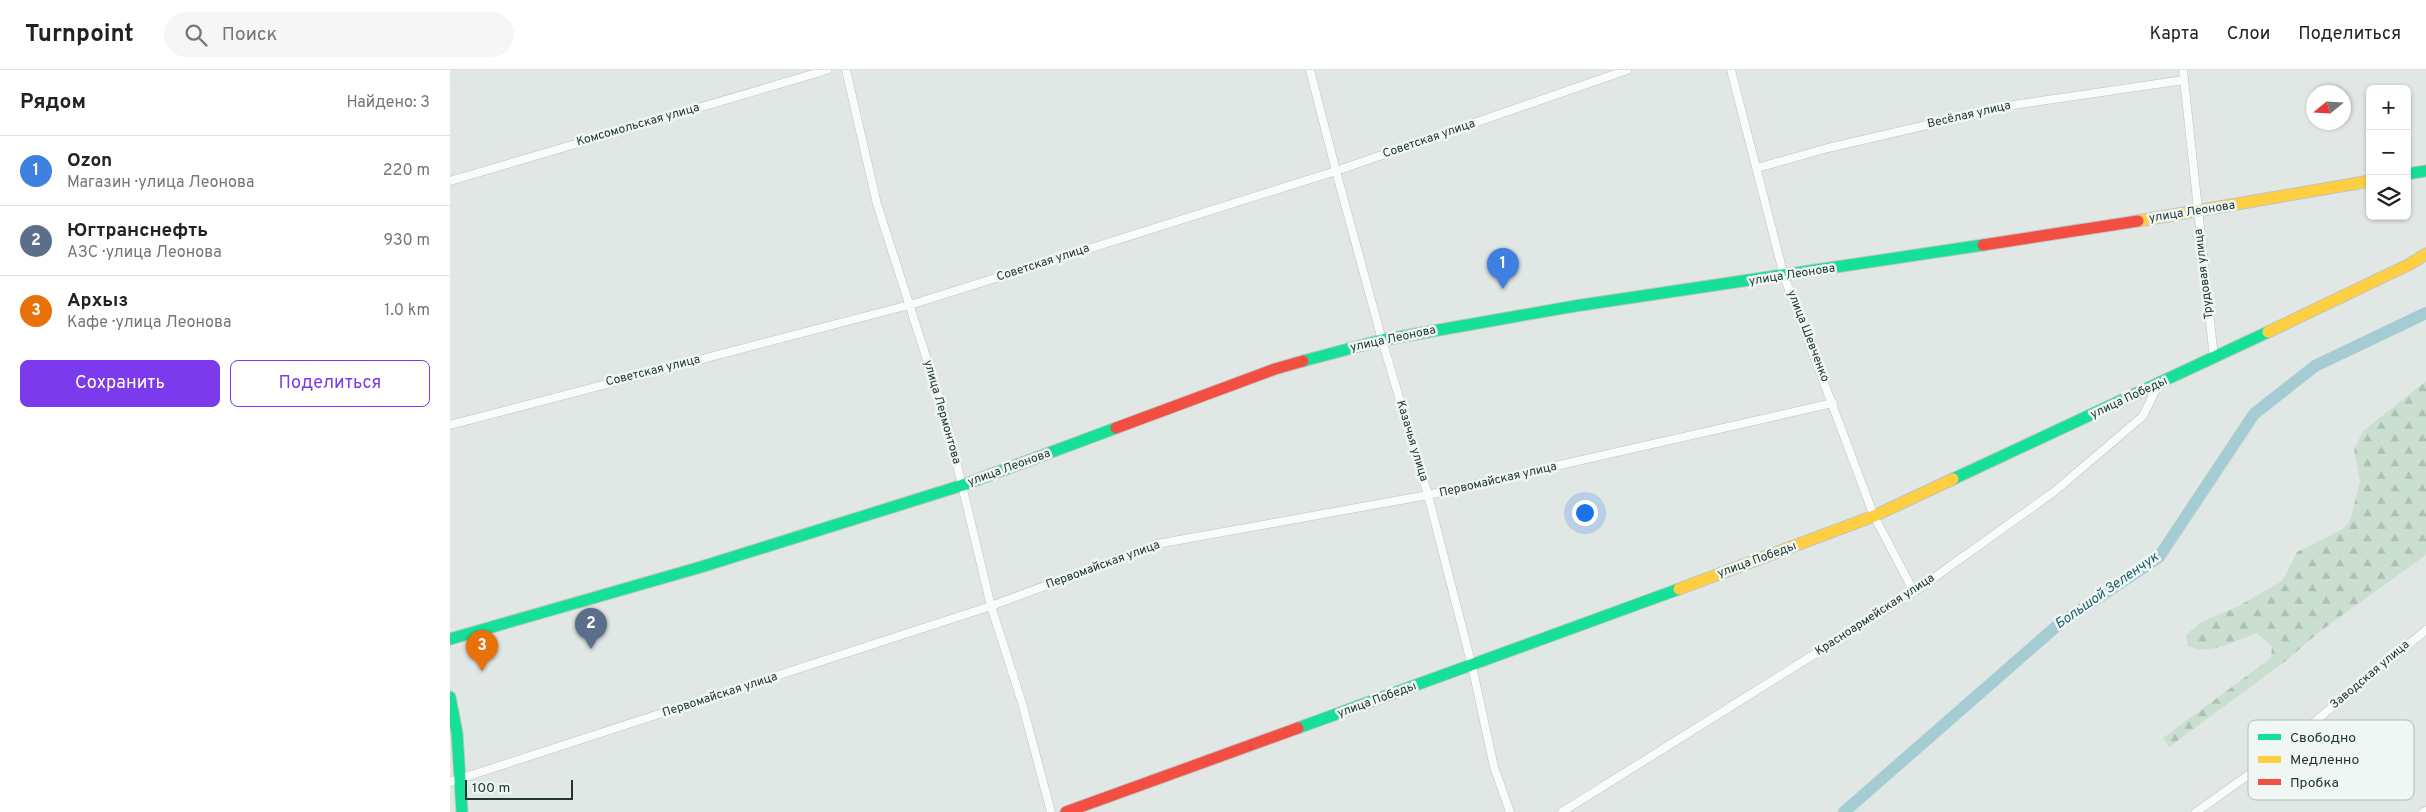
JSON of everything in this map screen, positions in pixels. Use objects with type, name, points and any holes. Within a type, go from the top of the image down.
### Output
[{"type":"main road","points":[[2411,173],[2426,171]]},
{"type":"main road","name":"улица Леонова","points":[[450,640],[701,567],[962,485],[1275,369],[1382,340],[1575,306],[1784,276],[2197,212],[2366,182]]},
{"type":"main road","name":"улица Победы","points":[[1066,812],[1472,666],[1874,516],[2158,385],[2410,264],[2426,254]]},
{"type":"main road","points":[[450,697],[457,734],[455,781],[462,812]]},
{"type":"street","name":"Комсомольская улица","points":[[450,181],[827,70]]},
{"type":"street","name":"улица Лермонтова","points":[[846,70],[877,204],[946,419],[991,606],[1022,703],[1051,812]]},
{"type":"street","name":"Казачья улица","points":[[1310,70],[1382,340],[1428,496],[1472,666],[1494,767],[1510,812]]},
{"type":"street","name":"Советская улица","points":[[450,424],[910,305],[1336,171],[1627,70]]},
{"type":"street","name":"улица Шевченко","points":[[1731,70],[1784,276],[1874,516],[1914,592]]},
{"type":"street","name":"Трудовая улица","points":[[2183,70],[2214,358]]},
{"type":"street","name":"Весёлая улица","points":[[1757,168],[1828,148],[2013,105],[2184,80]]},
{"type":"street","name":"Красноармейская улица","points":[[1562,812],[1914,592],[2055,492],[2143,416],[2158,385]]},
{"type":"street","name":"Первомайская улица","points":[[455,781],[991,606],[1156,544],[1428,496],[1833,403]]},
{"type":"street","name":"Заводская улица","points":[[2316,720],[2426,630]]},
{"type":"street","name":"Заводская улица","points":[[2196,812],[2248,774]]},
{"type":"green space","points":[[2426,381],[2426,555],[2319,632],[2287,660],[2169,747],[2163,738],[2271,658],[2272,647],[2257,633],[2222,646],[2205,649],[2196,649],[2188,646],[2186,635],[2201,622],[2237,607],[2282,581],[2297,552],[2343,529],[2350,521],[2360,481],[2354,449],[2363,431]]},
{"type":"waterway","name":"Большой Зеленчук","points":[[1844,812],[2059,624],[2159,557],[2254,414],[2315,366],[2426,313]]},
{"type":"traffic: fast","points":[[2411,173],[2426,171]]},
{"type":"traffic: fast","points":[[1303,361],[1382,340],[1575,306],[1983,245]]},
{"type":"traffic: fast","points":[[1953,479],[2268,332]]},
{"type":"traffic: fast","points":[[450,639],[701,567],[963,485],[1116,428]]},
{"type":"traffic: fast","points":[[1298,728],[1679,589]]},
{"type":"traffic: fast","points":[[450,697],[457,733],[462,812]]},
{"type":"traffic: slow","points":[[2138,221],[2366,182]]},
{"type":"traffic: slow","points":[[2268,332],[2410,264],[2426,254]]},
{"type":"traffic: slow","points":[[1679,589],[1874,516],[1953,479]]},
{"type":"traffic: jam","points":[[1983,245],[2138,221]]},
{"type":"traffic: jam","points":[[1116,428],[1275,369],[1303,361]]},
{"type":"traffic: jam","points":[[1066,812],[1298,728]]},
{"type":"place","name":"Ozon","points":[[1503,289]]},
{"type":"place","name":"Югтранснефть","points":[[591,649]]},
{"type":"place","name":"Архыз","points":[[482,671]]}]
